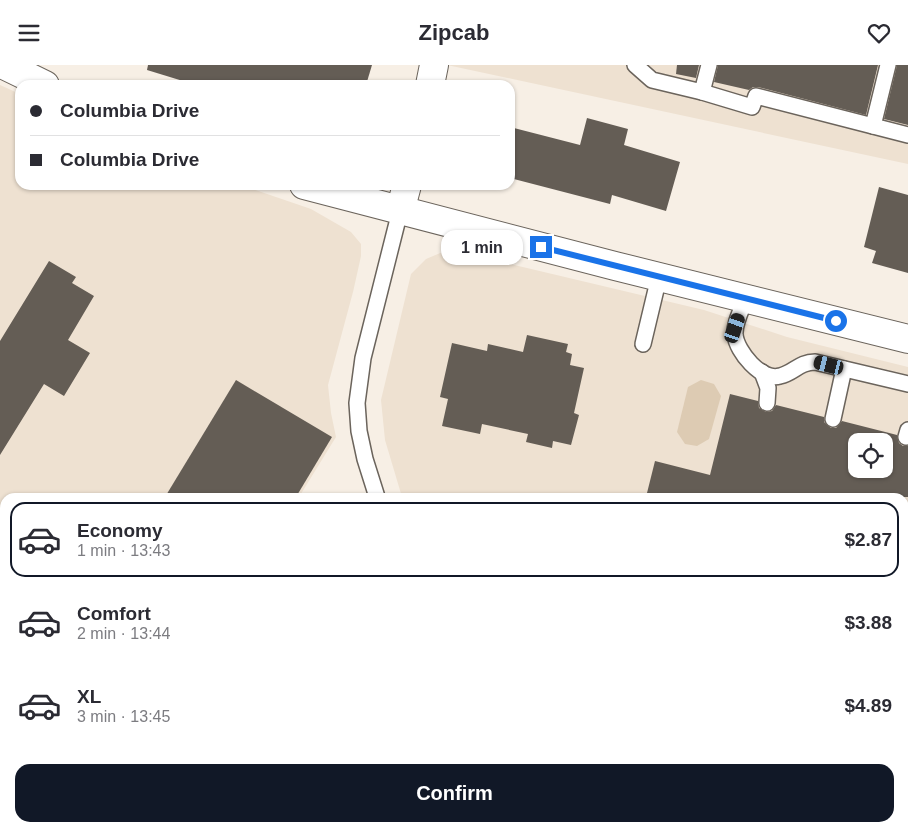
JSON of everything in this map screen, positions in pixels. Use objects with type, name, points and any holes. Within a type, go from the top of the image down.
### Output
[{"type":"street","points":[[4,65],[35,80]]},
{"type":"street","points":[[431,80],[434,65]]},
{"type":"street","points":[[322,190],[908,339]]},
{"type":"street","points":[[400,211],[405,190]]},
{"type":"lane","points":[[635,65],[652,80],[752,107],[756,96],[908,135]]},
{"type":"lane","points":[[702,92],[709,65]]},
{"type":"lane","points":[[873,126],[888,65]]},
{"type":"lane","points":[[376,493],[365,459],[359,431],[357,403],[363,358],[400,211]]},
{"type":"lane","points":[[643,344],[659,277]]},
{"type":"lane","points":[[746,298],[735,328],[735,336],[744,355],[762,372],[780,377],[801,364],[815,362],[908,384]]},
{"type":"lane","points":[[833,419],[844,369]]},
{"type":"lane","points":[[762,372],[768,387],[767,403]]},
{"type":"shaded area","points":[[447,65],[908,65],[908,164]]},
{"type":"shaded area","points":[[0,85],[15,92],[15,190],[256,190],[311,209],[351,232],[361,244],[361,256],[353,292],[328,385],[336,437],[301,493],[0,493]]},
{"type":"shaded area","points":[[445,251],[497,261],[704,310],[787,337],[908,367],[908,493],[401,493],[385,440],[381,400],[411,274],[426,259]]},
{"type":"shaded area","points":[[701,380],[714,384],[721,396],[709,439],[697,446],[685,444],[677,432],[688,387]]},
{"type":"building","points":[[148,65],[372,65],[368,80],[180,80],[147,70]]},
{"type":"building","points":[[677,65],[699,65],[696,78],[676,74]]},
{"type":"building","points":[[718,65],[878,65],[866,115],[758,87],[753,87],[749,90],[714,82]]},
{"type":"building","points":[[897,65],[908,65],[908,125],[884,119]]},
{"type":"building","points":[[587,118],[628,129],[624,145],[680,162],[666,211],[612,195],[610,204],[515,179],[515,128],[580,145]]},
{"type":"building","points":[[879,187],[908,195],[908,273],[872,263],[876,251],[864,247]]},
{"type":"building","points":[[49,261],[76,277],[72,283],[94,296],[68,340],[90,353],[64,396],[44,384],[0,455],[0,341]]},
{"type":"building","points":[[527,335],[568,344],[566,352],[572,354],[570,365],[584,368],[574,413],[579,415],[571,445],[553,441],[552,448],[526,442],[528,434],[482,424],[480,434],[442,426],[448,399],[440,397],[452,343],[487,351],[488,344],[523,352]]},
{"type":"building","points":[[236,380],[332,437],[298,493],[167,493]]},
{"type":"building","points":[[730,394],[758,401],[759,408],[766,412],[772,411],[776,405],[824,417],[824,422],[831,428],[836,428],[842,421],[889,433],[848,433],[848,478],[893,478],[893,434],[897,435],[899,443],[903,446],[908,446],[908,493],[647,493],[655,461],[710,475]]},
{"type":"route","points":[[541,247],[836,321]]}]
